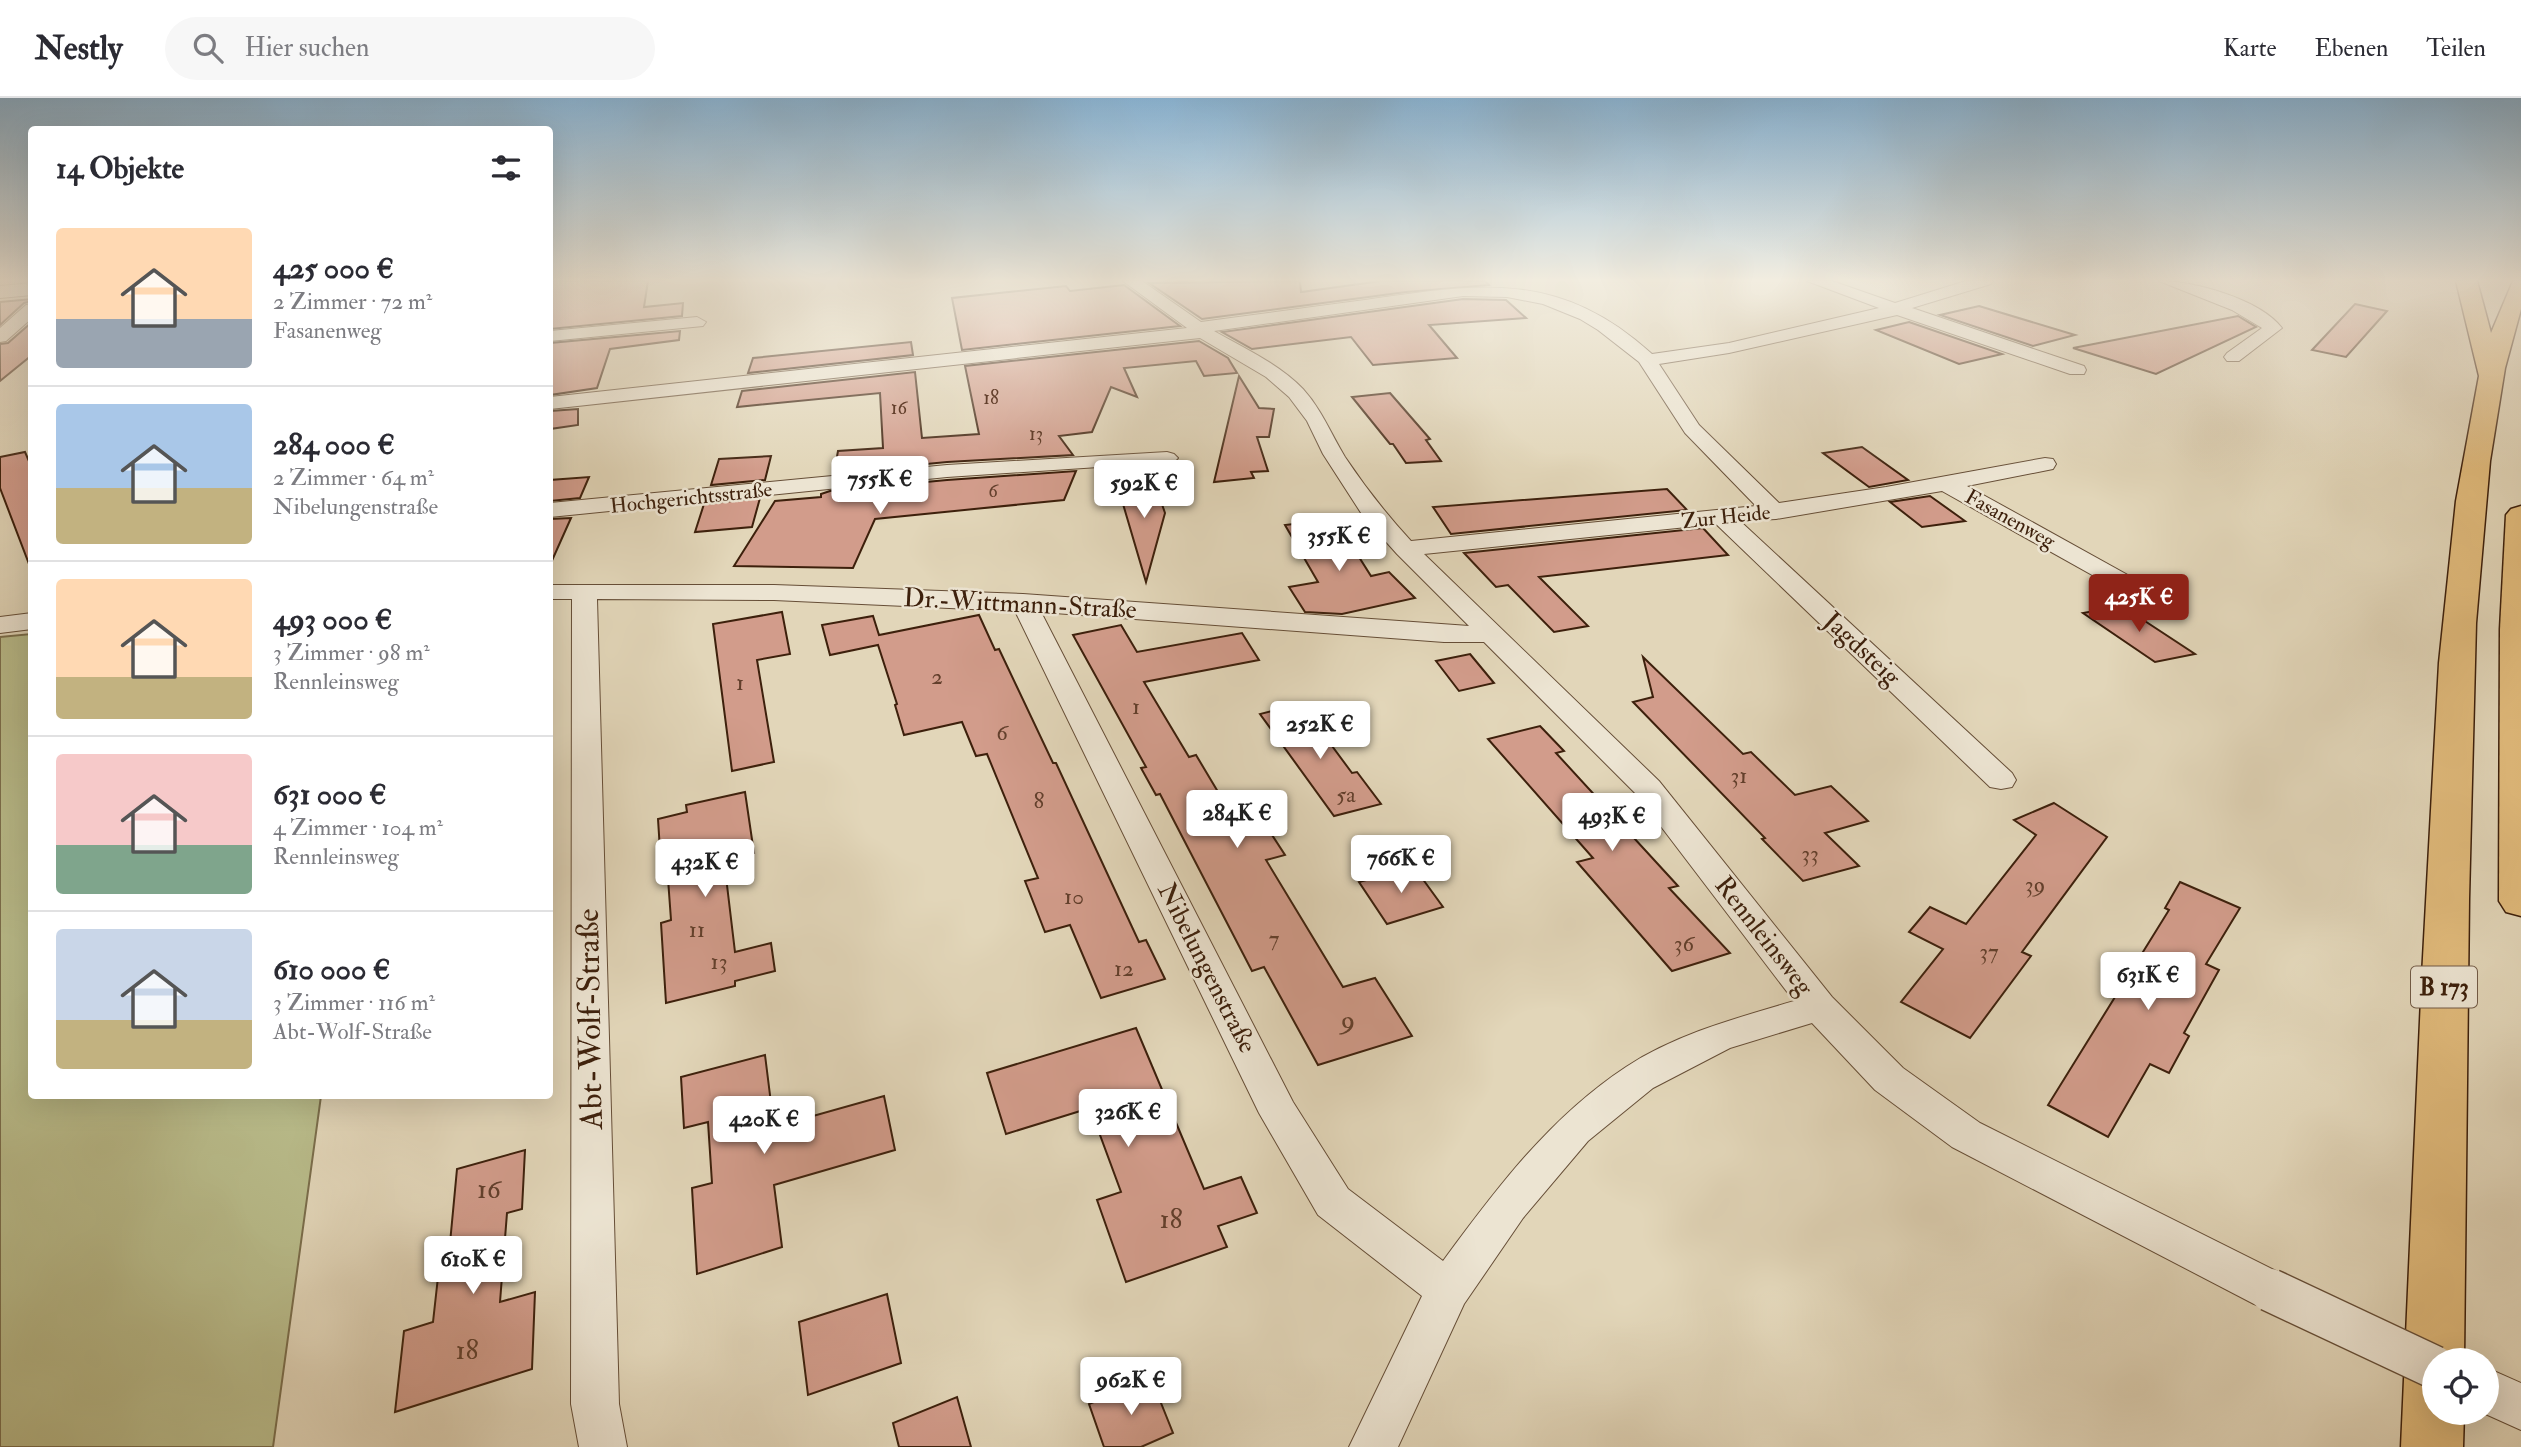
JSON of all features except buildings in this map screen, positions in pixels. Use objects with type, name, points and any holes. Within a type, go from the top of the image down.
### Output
[{"type":"highway","points":[[2482,344],[2491,378]]},
{"type":"highway","name":"B 173","points":[[2434,1348],[2445,918],[2458,614],[2474,474],[2500,344]]},
{"type":"highway","points":[[2521,515],[2517,629],[2521,901]]},
{"type":"highway","name":"B 173","points":[[2432,1447],[2433,1425]]},
{"type":"street","points":[[553,402],[1074,344]]},
{"type":"street","name":"Rennleinsweg","points":[[1224,344],[1273,373],[1297,393],[1317,420],[1334,454],[1371,511],[1405,549],[1648,788],[1819,1006],[1889,1079],[1966,1135],[2270,1290],[2422,1358]]},
{"type":"street","points":[[1628,344],[1647,360],[1682,416],[1709,448],[1776,512]]},
{"type":"street","points":[[1647,360],[1747,344]]},
{"type":"street","points":[[1998,344],[2077,370]]},
{"type":"street","points":[[2233,357],[2251,344]]},
{"type":"street","name":"Hochgerichtsstraße","points":[[553,510],[947,471],[1167,458]]},
{"type":"street","name":"Zur Heide","points":[[1405,549],[1776,512],[1948,485],[2045,464]]},
{"type":"street","name":"Fasanenweg","points":[[1948,485],[2144,594]]},
{"type":"street","name":"Jagdsteig","points":[[1723,518],[2001,780]]},
{"type":"street","name":"Dr.-Wittmann-Straße","points":[[567,591],[817,593],[1023,602],[1444,634],[1490,634]]},
{"type":"street","name":"Abt-Wolf-Straße","points":[[567,591],[595,1404],[603,1447]]},
{"type":"street","name":"Nibelungenstraße","points":[[1023,602],[1279,1113],[1333,1202],[1448,1290]]},
{"type":"street","points":[[0,625],[28,622]]},
{"type":"street","points":[[1373,1447],[1448,1290],[1508,1205],[1574,1130],[1640,1077],[1717,1038],[1819,1006]]},
{"type":"street","points":[[2499,1397],[2521,1407]]},
{"type":"green space","points":[[28,634],[28,1099],[321,1099],[273,1447],[0,1447],[0,637]]}]
